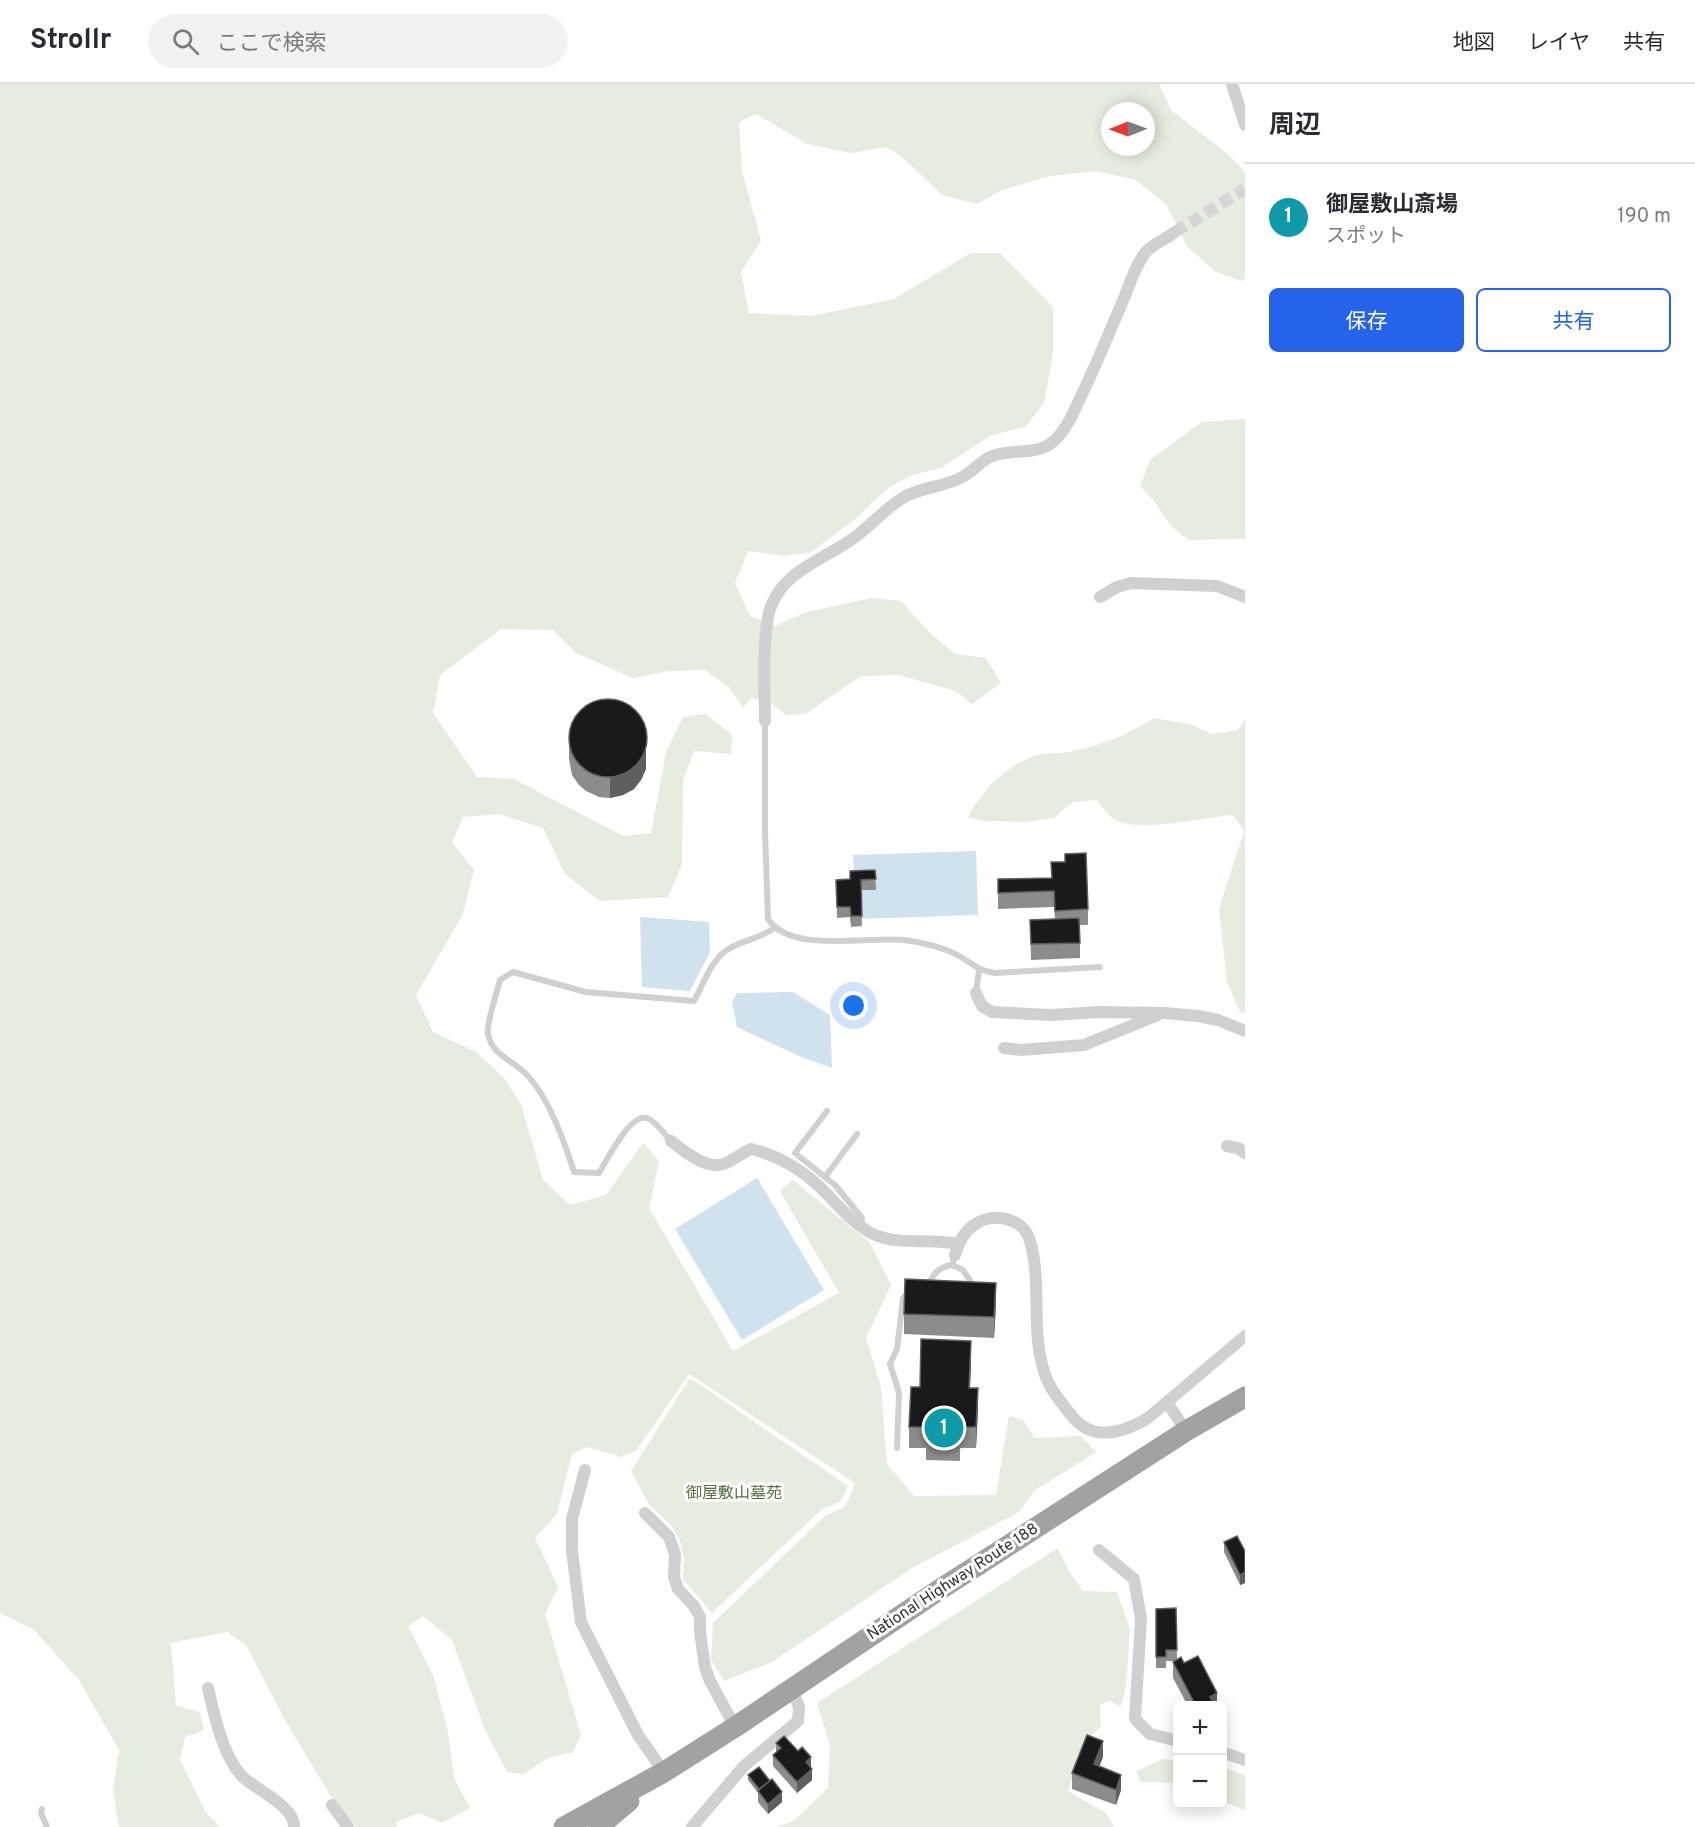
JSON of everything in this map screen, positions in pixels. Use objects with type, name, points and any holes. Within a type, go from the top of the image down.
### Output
[{"type":"highway","name":"National Highway Route 188","points":[[564,1827],[663,1772],[735,1727],[939,1590],[1186,1431],[1245,1397]]},
{"type":"highway","name":"National Highway Route 188","points":[[598,1827],[663,1772]]},
{"type":"street","points":[[1232,84],[1245,125]]},
{"type":"street","points":[[765,721],[766,624],[771,604],[782,586],[802,569],[831,554],[855,537],[901,499],[916,492],[953,482],[965,476],[987,458],[1003,452],[1028,452],[1041,449],[1056,439],[1069,422],[1145,254],[1160,240],[1174,232]]},
{"type":"street","points":[[1100,597],[1117,587],[1131,583],[1217,586],[1245,597]]},
{"type":"street","points":[[976,993],[982,1006],[992,1012],[1051,1015],[1100,1012],[1165,1013],[1218,1020],[1245,1031]]},
{"type":"street","points":[[1004,1048],[1021,1050],[1084,1045],[1165,1013]]},
{"type":"street","points":[[671,1141],[704,1162],[714,1165],[725,1164],[742,1152],[751,1149],[765,1152],[794,1167],[821,1187],[851,1219],[870,1233],[891,1241],[944,1241],[955,1255],[975,1224],[991,1218],[1010,1218],[1023,1227],[1030,1239],[1038,1344],[1043,1370],[1057,1397],[1085,1430],[1096,1433],[1112,1432],[1137,1424],[1167,1402],[1245,1336]]},
{"type":"street","points":[[1227,1146],[1238,1148],[1245,1153]]},
{"type":"street","points":[[1167,1402],[1186,1431]]},
{"type":"street","points":[[585,1470],[572,1519],[572,1551],[581,1622],[638,1735],[663,1772]]},
{"type":"street","points":[[645,1513],[669,1538],[675,1554],[674,1577],[678,1589],[694,1606],[700,1617],[705,1666],[710,1681],[735,1727]]},
{"type":"street","points":[[1099,1550],[1134,1580],[1141,1619],[1135,1719],[1150,1734],[1173,1740]]},
{"type":"street","points":[[208,1688],[216,1726],[234,1766],[243,1778],[289,1811],[295,1822],[294,1827]]},
{"type":"street","points":[[692,1827],[744,1766],[798,1721],[799,1707],[792,1690]]},
{"type":"street","points":[[1227,1754],[1245,1760]]},
{"type":"street","points":[[332,1806],[348,1827]]},
{"type":"lane","points":[[765,721],[768,919],[774,928],[791,937],[835,941],[904,940],[949,951],[961,956],[979,970],[994,973],[1100,967]]},
{"type":"lane","points":[[671,1141],[654,1122],[646,1117],[637,1118],[629,1125],[599,1173],[574,1173],[561,1131],[532,1081],[523,1071],[493,1049],[488,1032],[500,980],[513,972],[586,992],[694,1001],[714,963],[726,950],[766,934],[774,928]]},
{"type":"lane","points":[[976,993],[979,970]]},
{"type":"lane","points":[[827,1111],[795,1153],[835,1185],[862,1218],[861,1226]]},
{"type":"lane","points":[[825,1177],[857,1134]]},
{"type":"lane","points":[[897,1448],[899,1393],[890,1364],[897,1349],[903,1298],[920,1288],[955,1255],[971,1282],[966,1292],[960,1294]]},
{"type":"lane","points":[[920,1288],[934,1293]]},
{"type":"lane","points":[[42,1809],[41,1813],[47,1827]]},
{"type":"green space","points":[[0,84],[1159,84],[1171,110],[1230,156],[1245,173],[1245,279],[1241,281],[1216,272],[1187,246],[1166,204],[1136,180],[1097,171],[1050,176],[1002,190],[977,204],[942,195],[900,155],[886,147],[851,153],[807,144],[756,114],[739,122],[742,171],[761,241],[741,272],[749,313],[811,316],[894,299],[971,253],[1000,253],[1053,307],[1053,354],[1044,403],[1026,426],[990,436],[941,468],[912,475],[888,488],[854,520],[811,552],[784,556],[748,551],[735,583],[750,616],[775,626],[807,612],[872,598],[901,601],[927,630],[955,654],[986,658],[1001,683],[972,704],[956,691],[898,675],[861,676],[805,714],[786,715],[771,703],[751,698],[743,708],[729,687],[705,670],[668,671],[633,678],[576,653],[553,630],[501,629],[440,675],[433,713],[477,777],[514,779],[623,836],[651,833],[666,752],[683,717],[705,714],[732,735],[731,754],[694,751],[683,780],[682,864],[668,897],[600,901],[565,874],[543,828],[499,814],[463,817],[452,843],[474,870],[463,914],[416,995],[433,1032],[476,1052],[504,1078],[521,1104],[543,1180],[570,1205],[606,1195],[643,1143],[659,1161],[649,1208],[733,1351],[839,1293],[780,1191],[793,1180],[870,1243],[891,1285],[866,1338],[881,1387],[887,1464],[914,1496],[996,1495],[1009,1416],[1023,1420],[1035,1438],[1081,1436],[1096,1452],[1034,1491],[1019,1512],[912,1568],[772,1662],[724,1681],[711,1660],[713,1623],[825,1516],[846,1506],[855,1483],[689,1374],[636,1451],[621,1457],[587,1447],[572,1454],[557,1514],[535,1538],[558,1587],[545,1614],[581,1735],[573,1752],[548,1758],[523,1774],[507,1772],[485,1730],[452,1640],[423,1616],[408,1626],[433,1675],[448,1732],[454,1778],[470,1808],[442,1823],[419,1813],[396,1822],[397,1827],[356,1827],[336,1805],[286,1722],[246,1645],[227,1632],[171,1643],[176,1706],[200,1712],[204,1730],[185,1737],[180,1760],[206,1813],[220,1827],[119,1827],[113,1790],[119,1750],[79,1680],[34,1630],[0,1613]]},
{"type":"green space","points":[[1245,419],[1245,539],[1189,540],[1171,526],[1154,501],[1140,486],[1150,460],[1202,422]]},
{"type":"green space","points":[[1154,718],[1192,725],[1212,734],[1238,730],[1245,719],[1245,1013],[1240,1012],[1227,982],[1219,909],[1244,831],[1233,815],[1157,825],[1127,824],[1113,819],[1096,800],[1073,802],[1053,818],[1024,822],[984,821],[968,817],[981,796],[997,779],[1026,759],[1038,755],[1070,752],[1106,742]]},
{"type":"green space","name":"御屋敷山墓苑","points":[[690,1378],[848,1486],[840,1502],[822,1509],[712,1613],[683,1579],[684,1558],[680,1541],[671,1525],[650,1506],[631,1471]]},
{"type":"green space","points":[[1058,1548],[1068,1570],[1083,1591],[1117,1592],[1130,1629],[1126,1686],[1121,1707],[1109,1700],[1100,1705],[1101,1726],[1082,1745],[1068,1791],[1106,1813],[1114,1827],[776,1827],[794,1821],[828,1788],[830,1745],[817,1703]]},
{"type":"green space","points":[[1163,1759],[1173,1760],[1173,1783],[1141,1782],[1136,1771]]},
{"type":"green space","points":[[1227,1768],[1245,1775],[1245,1811],[1227,1803]]},
{"type":"water","points":[[976,851],[978,915],[856,919],[853,855]]},
{"type":"water","points":[[640,917],[709,922],[710,952],[690,991],[642,987]]},
{"type":"water","points":[[793,992],[830,1015],[832,1068],[799,1056],[737,1027],[732,1002],[737,993]]},
{"type":"water","points":[[757,1178],[824,1290],[742,1340],[675,1229]]},
{"type":"building","points":[[608,699],[623,702],[636,710],[644,723],[647,738],[644,753],[636,766],[623,774],[608,777],[593,774],[580,766],[572,753],[569,738],[572,723],[580,710],[593,702]]},
{"type":"building","points":[[1086,853],[1088,909],[1055,911],[1054,891],[998,893],[998,879],[1052,878],[1051,862],[1065,862],[1065,854]]},
{"type":"building","points":[[875,870],[876,879],[861,880],[862,916],[851,916],[850,907],[837,907],[836,880],[850,879],[850,871]]},
{"type":"building","points":[[1079,918],[1080,943],[1031,944],[1030,920]]},
{"type":"building","points":[[905,1279],[996,1283],[994,1317],[904,1314]]},
{"type":"building","points":[[921,1339],[971,1341],[969,1388],[978,1388],[976,1427],[960,1427],[960,1440],[926,1439],[926,1427],[909,1427],[911,1387],[920,1387]]},
{"type":"building","points":[[1237,1536],[1245,1551],[1245,1572],[1240,1575],[1224,1542]]},
{"type":"building","points":[[1176,1608],[1177,1650],[1166,1650],[1166,1657],[1156,1657],[1156,1609]]},
{"type":"building","points":[[1198,1656],[1217,1693],[1210,1697],[1212,1701],[1193,1701],[1173,1662],[1181,1657],[1184,1663]]},
{"type":"building","points":[[1087,1735],[1103,1741],[1094,1764],[1121,1775],[1116,1790],[1072,1773]]},
{"type":"building","points":[[784,1736],[798,1751],[802,1747],[811,1757],[806,1762],[812,1769],[797,1782],[773,1755],[781,1748],[776,1743]]},
{"type":"building","points":[[759,1767],[770,1781],[759,1789],[748,1775]]},
{"type":"building","points":[[772,1779],[782,1792],[768,1804],[758,1791]]},
{"type":"tunnel","points":[[1175,232],[1245,189]]},
{"type":"place","name":"御屋敷山斎場","points":[[944,1428]]}]
